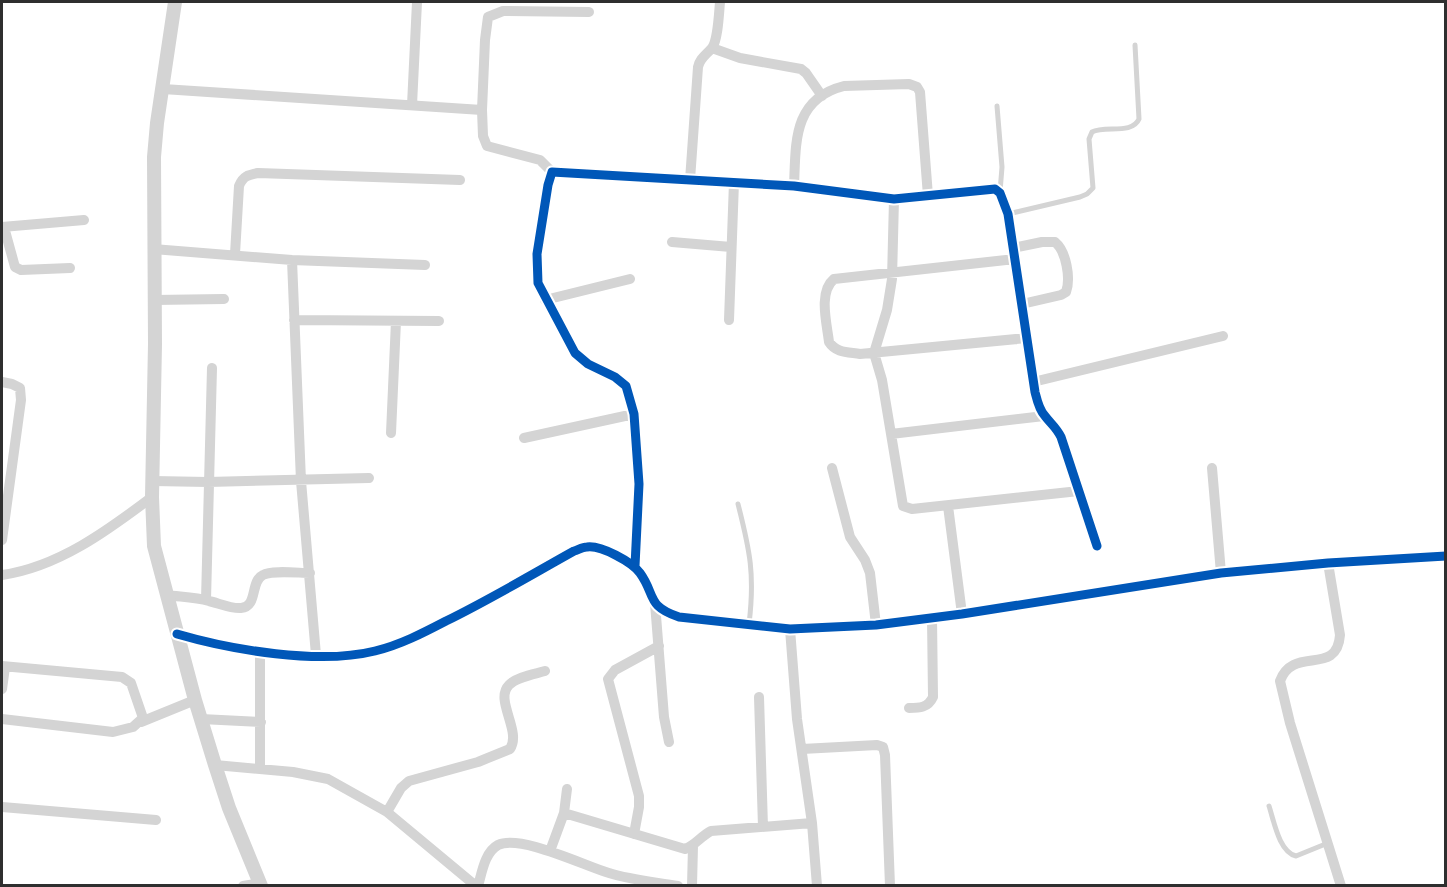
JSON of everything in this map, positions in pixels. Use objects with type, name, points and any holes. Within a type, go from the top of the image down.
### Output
[{"type":"street","points":[[175,2],[155,140],[152,497],[154,546],[195,700],[215,765],[229,808],[260,884],[243,885]]},
{"type":"street","points":[[412,105],[417,2]]},
{"type":"street","points":[[690,180],[698,67],[715,41],[720,2]]},
{"type":"street","points":[[589,12],[503,6],[489,17],[482,110],[483,136],[487,146],[540,160],[552,172],[794,186],[894,199],[987,189],[994,189],[1000,193],[1008,214],[1038,405],[1061,436],[1097,546]]},
{"type":"street","points":[[712,48],[740,58],[801,69],[822,96]]},
{"type":"street","points":[[794,186],[796,141],[806,109],[834,88],[909,84],[917,87],[920,92],[928,196]]},
{"type":"street","points":[[163,89],[482,110]]},
{"type":"street","points":[[552,172],[537,254],[538,283],[574,353],[626,386],[634,414],[639,484],[635,566]]},
{"type":"street","points":[[236,254],[239,186],[247,175],[258,173],[460,180]]},
{"type":"street","points":[[729,320],[734,182]]},
{"type":"street","points":[[894,199],[893,272],[887,310],[874,353],[882,380],[903,506],[912,509],[948,506],[1079,491]]},
{"type":"street","points":[[70,268],[21,270],[15,267],[3,227],[84,220]]},
{"type":"street","points":[[672,242],[731,248]]},
{"type":"street","points":[[1022,304],[1061,296],[1066,292],[1068,279],[1061,249],[1055,242],[1042,242],[1014,253],[834,279],[828,284],[825,292],[829,342],[832,348],[838,351],[860,354],[1027,338]]},
{"type":"street","points":[[153,249],[292,260],[426,265]]},
{"type":"street","points":[[292,260],[300,481],[316,655]]},
{"type":"street","points":[[545,300],[630,279]]},
{"type":"street","points":[[154,300],[224,299]]},
{"type":"street","points":[[294,320],[439,321]]},
{"type":"street","points":[[391,432],[396,321]]},
{"type":"street","points":[[1033,381],[1224,336]]},
{"type":"street","points":[[206,600],[212,368]]},
{"type":"street","points":[[2,382],[20,388],[21,400],[2,540]]},
{"type":"street","points":[[524,438],[634,414]]},
{"type":"street","points":[[891,434],[1044,416]]},
{"type":"street","points":[[831,468],[850,537],[865,560],[870,573],[876,625]]},
{"type":"street","points":[[1212,468],[1221,573]]},
{"type":"street","points":[[153,481],[300,481],[369,478]]},
{"type":"street","points":[[2,575],[34,568],[66,554],[122,520],[152,497]]},
{"type":"street","points":[[948,506],[962,614]]},
{"type":"street","points":[[177,634],[200,641],[260,651],[316,655],[360,654],[375,651],[408,640],[468,610],[573,551],[586,547],[596,547],[635,566],[655,603],[662,610],[679,616],[790,628],[876,625],[932,618],[1221,573],[1328,563],[1446,556]]},
{"type":"street","points":[[1328,563],[1340,635],[1339,646],[1332,655],[1298,663],[1286,669],[1280,681],[1290,723],[1341,885]]},
{"type":"street","points":[[166,595],[206,600],[241,608],[248,606],[252,601],[257,580],[261,575],[310,573]]},
{"type":"street","points":[[655,603],[664,717],[669,742]]},
{"type":"street","points":[[909,708],[923,707],[931,702],[933,697],[932,618]]},
{"type":"street","points":[[790,628],[797,719],[812,823],[817,885]]},
{"type":"street","points":[[634,834],[639,796],[608,679],[615,670],[659,646]]},
{"type":"street","points":[[260,651],[260,769]]},
{"type":"street","points":[[2,689],[3,666],[122,677],[131,683],[143,713],[141,722]]},
{"type":"street","points":[[387,813],[401,788],[409,781],[478,762],[510,749],[514,740],[504,698],[506,688],[512,682],[545,671]]},
{"type":"street","points":[[759,697],[763,827]]},
{"type":"street","points":[[2,719],[113,732],[133,727],[195,700]]},
{"type":"street","points":[[201,719],[261,722]]},
{"type":"street","points":[[802,749],[877,745],[883,747],[890,885]]},
{"type":"street","points":[[215,765],[301,773],[328,779],[387,813],[477,885],[492,850],[500,844],[509,842],[550,851],[610,874],[678,885]]},
{"type":"street","points":[[550,851],[564,813],[567,789]]},
{"type":"street","points":[[2,807],[156,820]]},
{"type":"street","points":[[564,813],[685,849],[693,846],[704,834],[711,831],[812,823]]},
{"type":"street","points":[[692,885],[693,846]]},
{"type":"lane","points":[[1008,214],[1080,197],[1093,188],[1089,139],[1092,132],[1099,129],[1131,127],[1138,123],[1135,45]]},
{"type":"lane","points":[[997,106],[1002,167],[1000,193]]},
{"type":"lane","points":[[738,504],[751,561],[753,595],[748,624]]},
{"type":"lane","points":[[1269,806],[1284,847],[1292,856],[1328,843]]},
{"type":"cycle path","points":[[635,566],[639,484],[634,414],[626,386],[615,377],[588,364],[575,353],[538,283],[537,254],[552,172],[794,186],[894,199],[995,189],[1000,193],[1008,214],[1037,402],[1043,414],[1061,437],[1097,546]]},
{"type":"cycle path","points":[[177,634],[276,654],[328,656],[375,651],[420,634],[583,547],[608,551],[630,564],[640,573],[656,604],[661,609],[679,617],[790,629],[876,625],[962,614],[1221,573],[1328,563],[1446,556]]}]
